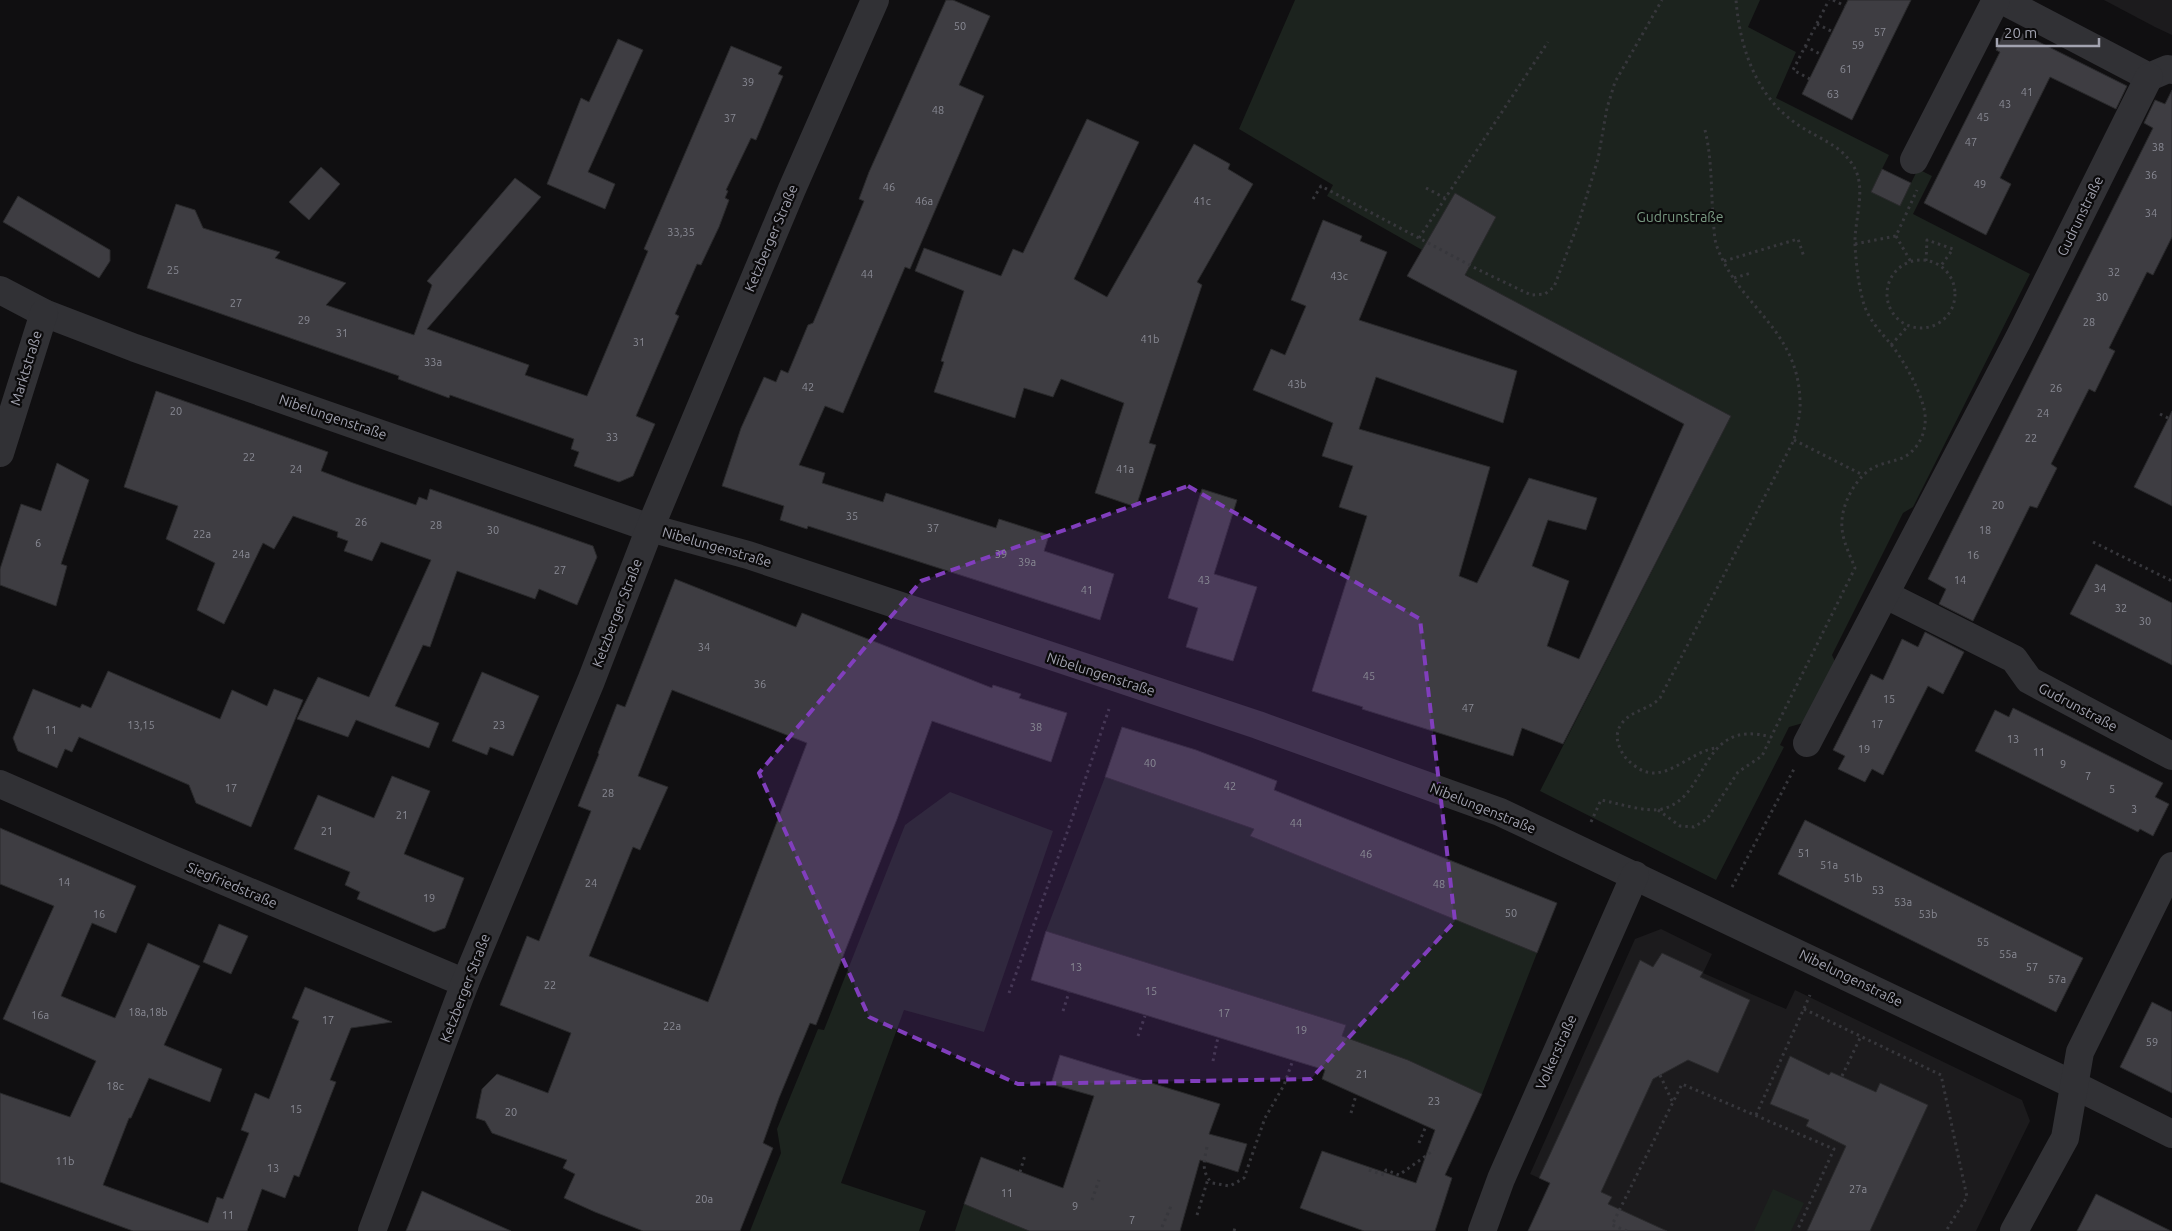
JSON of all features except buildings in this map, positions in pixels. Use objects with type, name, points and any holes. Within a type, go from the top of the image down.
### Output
[{"type":"street","name":"Ketzberger Straße","points":[[372,1231],[465,983],[590,681],[650,528],[792,190],[875,0]]},
{"type":"street","points":[[1914,160],[1996,0]]},
{"type":"street","name":"Gudrunstraße","points":[[1807,743],[2161,74],[2002,0]]},
{"type":"street","name":"Nibelungenstraße","points":[[0,290],[44,313],[136,348],[650,528],[748,556],[1258,725],[1500,812],[2074,1085],[2172,1134]]},
{"type":"street","name":"Marktstraße","points":[[0,453],[44,313]]},
{"type":"street","name":"Gudrunstraße","points":[[1886,595],[2014,659],[2028,680],[2172,756]]},
{"type":"street","name":"Siegfriedstraße","points":[[0,784],[176,861],[465,983]]},
{"type":"street","points":[[2014,1231],[2065,1138],[2080,1052],[2172,866]]},
{"type":"street","name":"Volkerstraße","points":[[1482,1231],[1500,1179],[1635,875]]},
{"type":"path","points":[[1313,199],[1321,186],[1531,295],[1545,294],[1554,287],[1579,221],[1598,160],[1607,108],[1615,82],[1662,0]]},
{"type":"path","points":[[1592,818],[1601,800],[1658,810],[1680,826],[1694,827],[1707,819],[1738,772],[1762,756],[1855,568],[1844,542],[1842,526],[1848,499],[1863,475],[1872,468],[1906,456],[1920,441],[1926,423],[1924,406],[1910,376],[1891,345],[1877,330],[1864,306],[1855,244],[1860,186],[1856,171],[1839,148],[1793,122],[1772,104],[1746,59],[1738,23],[1736,0]]},
{"type":"path","points":[[1810,79],[1793,70],[1829,0]]},
{"type":"path","points":[[1833,0],[1845,6]]},
{"type":"path","points":[[1817,24],[1833,32]]},
{"type":"path","points":[[1419,238],[1548,42]]},
{"type":"path","points":[[1805,46],[1822,54]]},
{"type":"path","points":[[1705,130],[1709,147],[1716,243],[1734,278],[1779,334],[1790,355],[1799,383],[1801,404],[1794,440],[1660,698],[1654,704],[1627,717],[1618,730],[1617,742],[1622,753],[1638,769],[1661,773],[1705,749],[1717,748]]},
{"type":"path","points":[[1896,236],[1928,167],[1914,160]]},
{"type":"path","points":[[1426,188],[1445,198]]},
{"type":"path","points":[[1855,244],[1896,236]]},
{"type":"path","points":[[1896,236],[1911,262]]},
{"type":"path","points":[[1724,261],[1798,239],[1804,257]]},
{"type":"path","points":[[1926,261],[1927,240],[1953,249],[1940,267]]},
{"type":"path","points":[[1926,261],[1940,267],[1948,275],[1953,285],[1953,306],[1947,316],[1934,325],[1919,328],[1908,326],[1892,312],[1888,302],[1887,290],[1890,280],[1896,271],[1911,262],[1926,261]]},
{"type":"path","points":[[1734,278],[1752,272]]},
{"type":"path","points":[[1891,345],[1908,326]]},
{"type":"path","points":[[2160,414],[2172,420]]},
{"type":"path","points":[[1794,440],[1863,475]]},
{"type":"path","points":[[2093,542],[2172,582]]},
{"type":"path","points":[[1009,993],[1068,830],[1119,680]]},
{"type":"path","points":[[1658,810],[1671,806],[1684,795],[1717,748],[1726,740],[1748,733],[1771,737]]},
{"type":"path","points":[[1718,915],[1807,743]]},
{"type":"path","points":[[1756,1115],[1822,965]]},
{"type":"path","points":[[1063,1011],[1069,992]]},
{"type":"path","points":[[1804,1009],[1941,1075],[1967,1197],[1946,1231]]},
{"type":"path","points":[[1138,1036],[1145,1016]]},
{"type":"path","points":[[1842,1076],[1861,1036]]},
{"type":"path","points":[[1213,1061],[1218,1037]]},
{"type":"path","points":[[1208,1179],[1219,1185],[1230,1186],[1244,1178],[1266,1118],[1284,1085],[1293,1060]]},
{"type":"path","points":[[1660,1075],[1673,1102]]},
{"type":"path","points":[[1627,1231],[1612,1225],[1682,1084],[1834,1149],[1797,1231]]},
{"type":"path","points":[[1351,1113],[1356,1095]]},
{"type":"path","points":[[1419,1143],[1426,1126]]},
{"type":"path","points":[[1197,1215],[1208,1179],[1203,1166],[1207,1147]]},
{"type":"path","points":[[1369,1170],[1384,1175],[1386,1170],[1399,1175],[1434,1150]]},
{"type":"path","points":[[1020,1172],[1025,1155]]},
{"type":"path","points":[[1092,1200],[1099,1180]]},
{"type":"path","points":[[1162,1227],[1171,1206]]},
{"type":"highlighted area","points":[[1188,486],[1420,619],[1455,921],[1311,1079],[1018,1084],[869,1017],[759,773],[921,581]]},
{"type":"shaded area","points":[[2104,0],[2172,0],[2172,35],[2155,27]]},
{"type":"shaded area","points":[[1661,929],[1712,954],[1703,973],[1786,1009],[1795,990],[2022,1100],[2030,1121],[1976,1231],[1528,1231],[1559,1187],[1530,1174],[1635,939]]},
{"type":"green space","name":"Gudrunstraße","points":[[1295,0],[1760,0],[1748,27],[1796,52],[1776,98],[1889,155],[1882,169],[1911,183],[1918,169],[1932,176],[1913,214],[2030,274],[1913,507],[1903,513],[1832,655],[1838,668],[1810,721],[1789,727],[1780,745],[1784,747],[1716,880],[1540,791],[1731,416],[1512,301],[1327,196],[1333,185],[1239,129]]},
{"type":"green space","points":[[1105,777],[1254,829],[1250,836],[1537,953],[1482,1094],[1408,1060],[1342,1036],[1346,1025],[1046,931]]},
{"type":"green space","points":[[950,792],[1053,831],[984,1032],[904,1010],[841,1183],[926,1211],[919,1231],[750,1231],[781,1153],[777,1129],[818,1029],[824,1030],[905,825]]},
{"type":"green space","points":[[1773,1189],[1804,1203],[1791,1231],[1754,1231]]},
{"type":"green space","points":[[964,1204],[1029,1231],[955,1231]]}]
